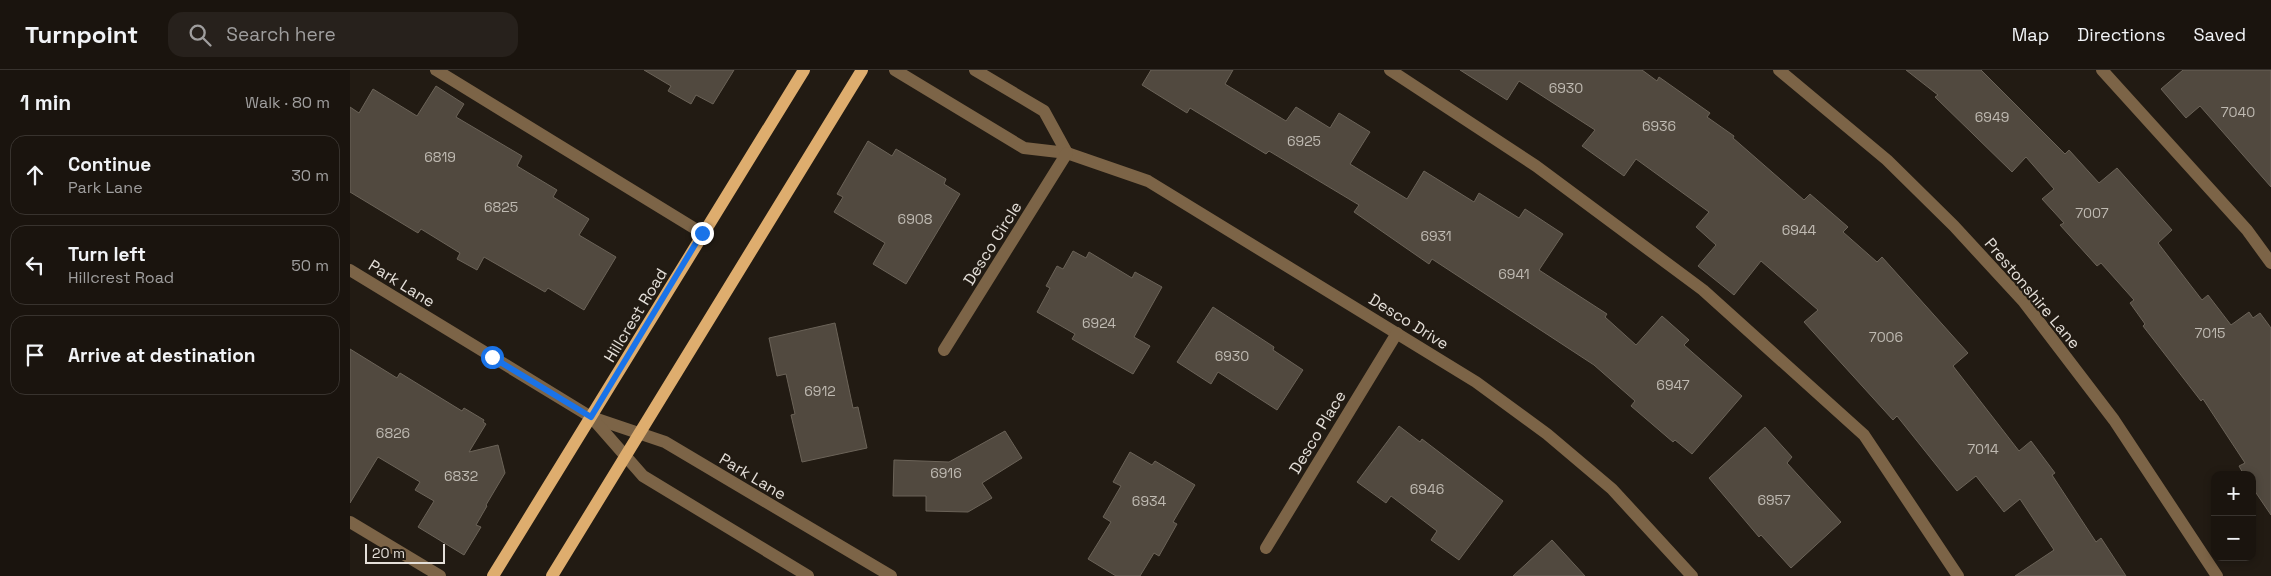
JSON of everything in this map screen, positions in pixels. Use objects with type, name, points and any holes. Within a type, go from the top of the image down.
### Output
[{"type":"main road","name":"Hillcrest Road","points":[[493,576],[702,233],[804,70]]},
{"type":"main road","points":[[552,576],[862,70]]},
{"type":"street","points":[[436,70],[702,233]]},
{"type":"street","name":"Desco Drive","points":[[895,70],[1024,148],[1067,153],[1148,181],[1476,382],[1547,434],[1612,489],[1692,576]]},
{"type":"street","points":[[975,70],[1044,111],[1067,153]]},
{"type":"street","points":[[1390,70],[1536,166],[1703,290],[1864,435],[1958,576]]},
{"type":"street","name":"Prestonshire Lane","points":[[1779,70],[1887,160],[1954,226],[2024,302],[2114,420],[2216,576]]},
{"type":"street","points":[[2102,70],[2247,230],[2271,263]]},
{"type":"street","name":"Desco Circle","points":[[944,350],[1067,153]]},
{"type":"street","name":"Park Lane","points":[[350,270],[591,417],[640,433],[676,448],[891,576]]},
{"type":"street","name":"Desco Place","points":[[1266,548],[1397,333]]},
{"type":"street","name":"Park Lane","points":[[591,417],[643,476],[808,576]]},
{"type":"street","points":[[350,522],[440,576]]},
{"type":"building","points":[[644,70],[734,70],[713,104],[696,95],[691,104],[668,91],[671,86]]},
{"type":"building","points":[[1151,70],[1233,70],[1225,84],[1286,121],[1296,107],[1330,128],[1339,113],[1370,132],[1350,164],[1407,199],[1424,171],[1474,202],[1479,193],[1519,218],[1525,209],[1563,234],[1539,270],[1607,314],[1605,317],[1636,345],[1662,316],[1689,340],[1684,345],[1742,396],[1692,454],[1675,440],[1673,442],[1631,406],[1635,401],[1594,365],[1432,259],[1429,264],[1354,212],[1359,205],[1269,151],[1266,154],[1190,108],[1187,113],[1142,85]]},
{"type":"building","points":[[1460,70],[1642,70],[1657,81],[1659,77],[1710,113],[1707,117],[1734,136],[1733,138],[1804,200],[1810,194],[1848,227],[1843,232],[1877,262],[1882,257],[1968,353],[1953,366],[2019,451],[2031,441],[2055,473],[2052,475],[2096,542],[2101,538],[2126,576],[2015,576],[2054,550],[2020,499],[2004,512],[1976,476],[1957,491],[1897,416],[1893,420],[1804,322],[1818,310],[1761,261],[1734,295],[1698,266],[1716,245],[1696,227],[1709,212],[1636,159],[1624,176],[1582,146],[1595,130],[1519,81],[1507,100]]},
{"type":"building","points":[[1906,70],[1981,70],[2065,154],[2069,150],[2099,183],[2117,168],[2172,230],[2158,243],[2202,300],[2208,295],[2231,325],[2249,312],[2253,318],[2260,313],[2271,328],[2271,515],[2256,493],[2256,471],[2242,471],[2239,466],[2245,463],[2203,399],[2201,401],[2143,326],[2145,324],[2130,303],[2134,300],[2101,263],[2097,266],[2060,225],[2064,223],[2042,199],[2054,189],[2026,157],[2012,172],[1935,97],[1938,95]]},
{"type":"building","points":[[2183,70],[2271,70],[2271,187],[2200,106],[2186,118],[2161,89]]},
{"type":"building","points":[[436,86],[464,104],[456,117],[522,156],[517,166],[557,190],[553,197],[589,219],[579,235],[616,257],[584,310],[548,288],[545,292],[484,257],[477,270],[457,259],[460,253],[421,229],[418,233],[350,192],[350,107],[359,113],[373,89],[417,116]]},
{"type":"building","points":[[868,141],[892,156],[896,149],[946,179],[944,184],[960,194],[906,284],[873,264],[885,243],[834,212],[843,197],[837,194]]},
{"type":"building","points":[[1073,251],[1086,258],[1089,252],[1132,278],[1135,272],[1162,287],[1134,337],[1150,346],[1133,374],[1072,339],[1075,334],[1037,312],[1050,288],[1046,286],[1057,266],[1063,269]]},
{"type":"building","points":[[1213,307],[1274,347],[1273,350],[1303,370],[1277,410],[1218,372],[1211,384],[1177,362]]},
{"type":"building","points":[[835,323],[853,408],[858,407],[867,448],[802,462],[791,415],[795,414],[786,374],[777,376],[769,338]]},
{"type":"building","points":[[350,349],[397,378],[400,373],[462,411],[464,408],[484,420],[483,422],[486,424],[469,452],[498,445],[505,473],[476,525],[481,527],[464,555],[418,527],[434,501],[415,490],[420,482],[378,457],[350,503]]},
{"type":"building","points":[[1399,426],[1420,442],[1422,439],[1503,501],[1459,560],[1431,540],[1437,531],[1391,496],[1386,503],[1357,482]]},
{"type":"building","points":[[1765,427],[1792,457],[1787,463],[1841,522],[1791,568],[1761,535],[1759,537],[1709,478]]},
{"type":"building","points":[[1005,431],[1022,458],[982,483],[992,498],[968,512],[926,511],[926,496],[893,496],[894,460],[949,462]]},
{"type":"building","points":[[1130,452],[1152,465],[1155,461],[1195,485],[1173,522],[1177,524],[1159,556],[1154,553],[1140,576],[1116,576],[1088,559],[1111,522],[1103,517],[1121,486],[1113,482]]},
{"type":"building","points":[[1552,540],[1585,576],[1513,576]]},
{"type":"route","points":[[492,357],[591,417],[702,233]]}]
